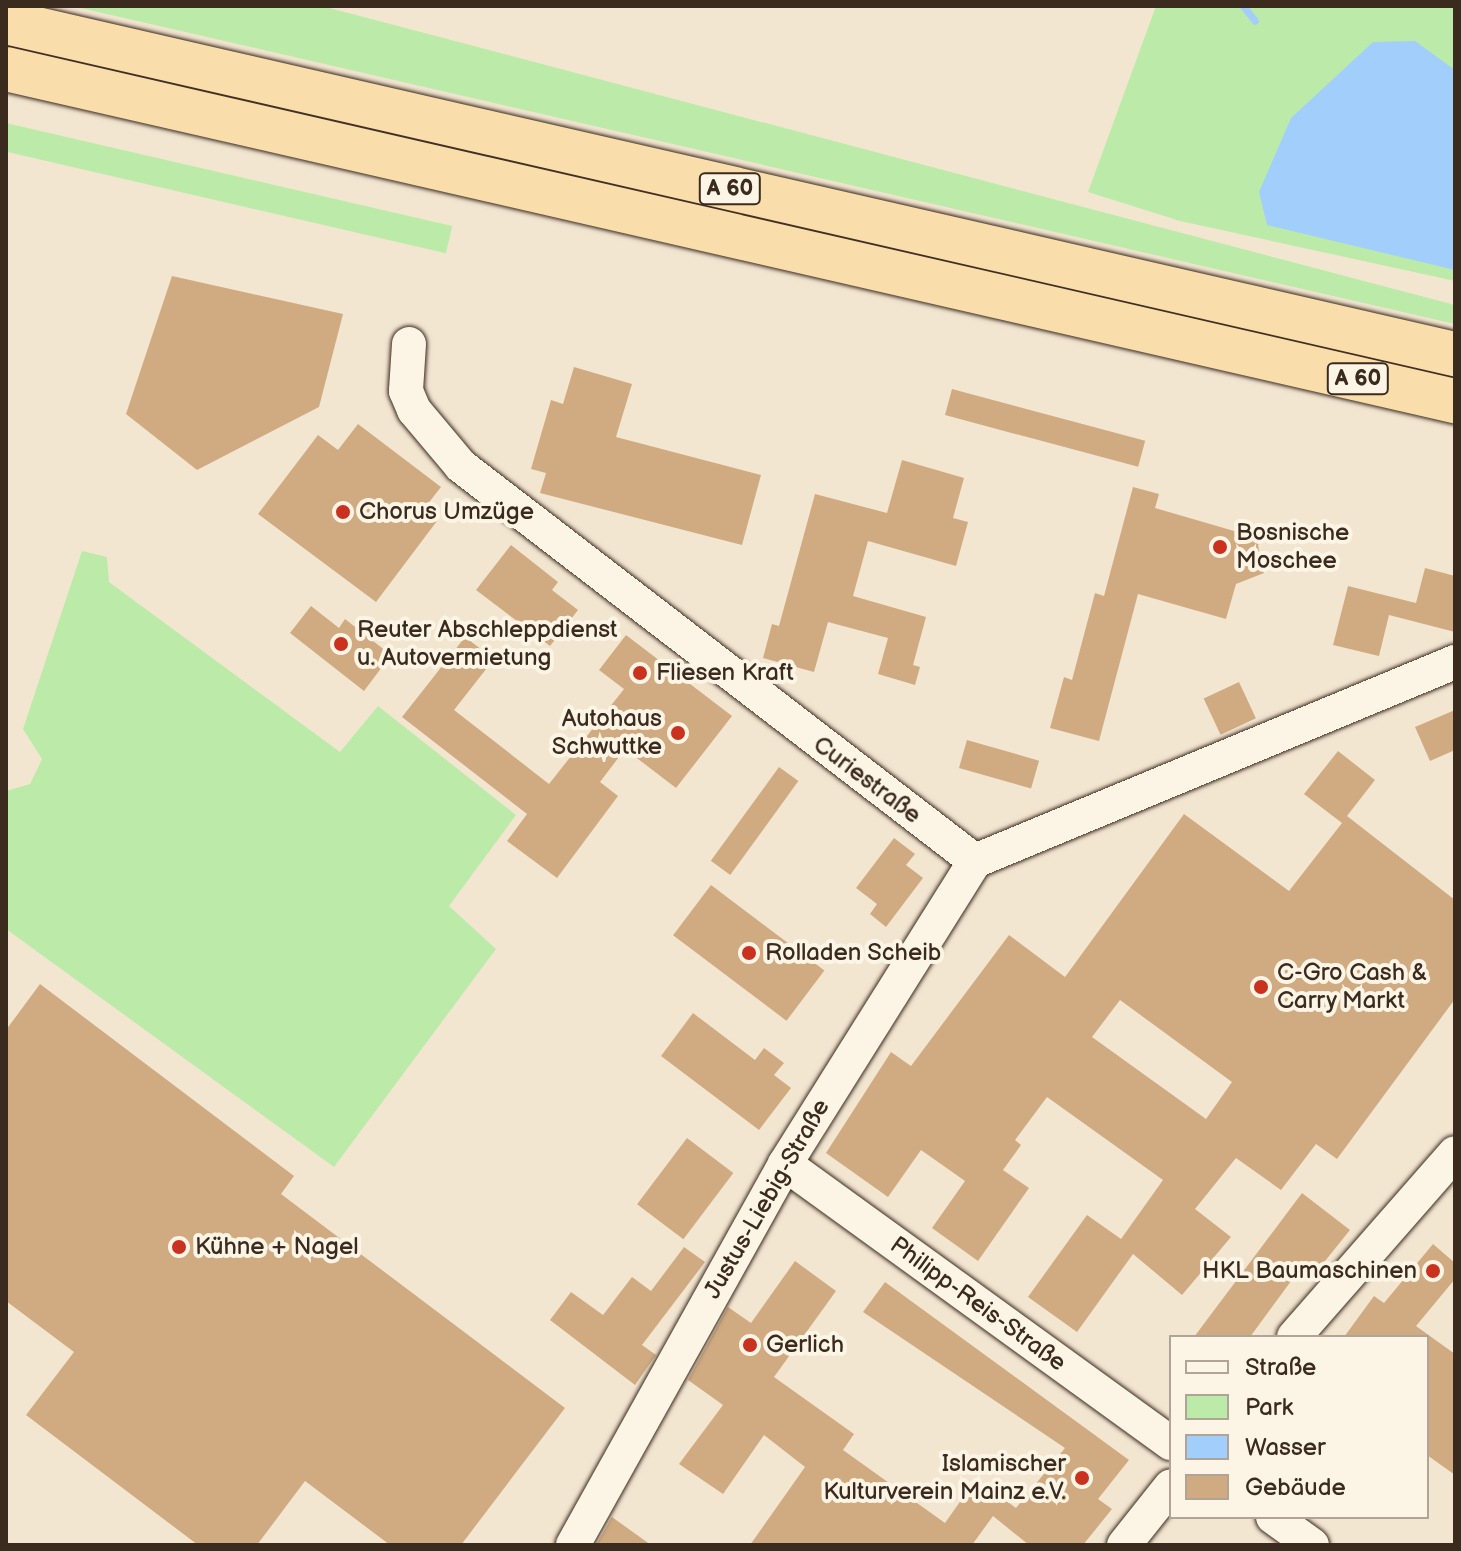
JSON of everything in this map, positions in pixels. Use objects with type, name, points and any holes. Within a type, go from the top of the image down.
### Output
[{"type":"highway","name":"A 60","points":[[6,22],[1455,354]]},
{"type":"highway","name":"A 60","points":[[6,69],[1455,401]]},
{"type":"street","name":"Curiestraße","points":[[409,344],[404,366],[410,401],[425,428],[461,466],[975,861]]},
{"type":"street","points":[[975,861],[1455,662]]},
{"type":"street","name":"Justus-Liebig-Straße","points":[[573,1545],[785,1164],[975,861]]},
{"type":"street","points":[[1296,1335],[1455,1153]]},
{"type":"street","name":"Philipp-Reis-Straße","points":[[785,1164],[1169,1442]]},
{"type":"street","points":[[1124,1545],[1169,1489]]},
{"type":"street","points":[[1276,1519],[1312,1545]]},
{"type":"green space","points":[[72,6],[322,6],[1455,305],[1455,324]]},
{"type":"green space","points":[[1156,6],[1455,6],[1455,281],[1180,221],[1088,192]]},
{"type":"green space","points":[[6,123],[452,226],[446,253],[6,152]]},
{"type":"green space","points":[[82,551],[107,557],[109,582],[340,752],[378,706],[516,815],[449,906],[496,949],[334,1167],[6,929],[6,791],[30,784],[42,759],[23,729]]},
{"type":"water","points":[[1415,41],[1455,70],[1455,270],[1267,225],[1259,192],[1291,118],[1373,42]]},
{"type":"building","points":[[172,276],[343,314],[319,407],[197,470],[126,414]]},
{"type":"building","points":[[574,367],[632,384],[616,437],[761,475],[742,545],[540,493],[546,473],[531,469],[551,400],[563,404]]},
{"type":"building","points":[[952,389],[1145,441],[1138,467],[945,415]]},
{"type":"building","name":"Chorus Umzüge","points":[[358,424],[441,487],[423,510],[437,521],[376,602],[258,514],[318,435],[338,450]]},
{"type":"building","points":[[902,460],[964,478],[953,518],[968,522],[956,566],[868,541],[853,596],[926,617],[913,665],[920,667],[915,685],[878,674],[888,638],[828,622],[814,672],[763,658],[772,624],[779,626],[815,494],[887,513]]},
{"type":"building","points":[[1133,487],[1159,494],[1155,508],[1241,533],[1280,525],[1258,545],[1264,573],[1236,584],[1226,619],[1138,594],[1099,741],[1050,728],[1064,677],[1072,680],[1095,593],[1104,596]]},
{"type":"building","points":[[511,545],[558,582],[552,590],[578,610],[550,646],[476,590]]},
{"type":"building","points":[[1425,568],[1455,576],[1455,632],[1389,615],[1379,656],[1333,645],[1348,586],[1416,603]]},
{"type":"building","name":"Reuter Abschleppdienst u. Autovermietung","points":[[311,606],[339,628],[345,619],[391,655],[364,691],[290,633]]},
{"type":"building","points":[[626,635],[732,716],[676,788],[625,749],[600,782],[618,796],[557,878],[507,841],[527,814],[402,717],[465,637],[494,659],[454,710],[549,784],[624,689],[599,670]]},
{"type":"building","points":[[1239,682],[1256,718],[1221,735],[1204,698]]},
{"type":"building","points":[[1455,710],[1455,750],[1430,761],[1415,727]]},
{"type":"building","points":[[967,740],[1039,761],[1031,789],[959,768]]},
{"type":"building","points":[[1338,751],[1375,780],[1347,816],[1455,900],[1455,999],[1337,1159],[1316,1144],[1281,1190],[1236,1158],[1195,1209],[1231,1237],[1182,1295],[1133,1254],[1077,1332],[1028,1297],[1087,1215],[1121,1239],[1163,1180],[1047,1097],[1015,1140],[1021,1145],[1003,1170],[1029,1188],[978,1261],[932,1228],[965,1181],[921,1150],[888,1197],[826,1153],[891,1052],[911,1066],[1009,935],[1065,977],[1184,814],[1289,891],[1342,823],[1304,794]],"holes":[[[1120,1000],[1232,1082],[1206,1119],[1092,1037]]]},
{"type":"building","points":[[779,767],[798,781],[730,875],[711,861]]},
{"type":"building","points":[[894,838],[915,854],[906,865],[923,878],[886,927],[870,914],[877,904],[856,888]]},
{"type":"building","name":"Rolladen Scheib","points":[[711,885],[824,970],[786,1021],[673,935]]},
{"type":"building","name":"Kühne + Nagel","points":[[40,984],[294,1176],[281,1194],[565,1408],[461,1545],[390,1545],[305,1481],[257,1545],[198,1545],[26,1415],[74,1352],[6,1301],[6,1030]]},
{"type":"building","points":[[693,1013],[755,1060],[764,1048],[784,1063],[774,1075],[791,1088],[759,1130],[661,1056]]},
{"type":"building","points":[[687,1138],[733,1173],[683,1239],[637,1204]]},
{"type":"building","points":[[1302,1193],[1350,1230],[1317,1271],[1305,1262],[1251,1335],[1196,1335]]},
{"type":"building","points":[[1433,1244],[1455,1263],[1455,1279],[1416,1326],[1429,1335],[1345,1335],[1374,1296],[1384,1303]]},
{"type":"building","points":[[684,1247],[705,1262],[642,1345],[656,1355],[635,1385],[550,1320],[571,1292],[603,1315],[632,1277],[651,1291]]},
{"type":"building","points":[[795,1261],[836,1291],[774,1377],[854,1434],[843,1450],[945,1523],[976,1479],[1016,1508],[1065,1448],[863,1312],[885,1282],[1129,1460],[1098,1499],[1112,1509],[1083,1545],[1029,1545],[993,1516],[972,1545],[750,1545],[805,1467],[764,1435],[723,1494],[679,1464],[723,1405],[688,1380],[728,1307],[751,1323]]},
{"type":"building","points":[[1429,1335],[1455,1354],[1455,1475],[1429,1456]]},
{"type":"building","points":[[612,1517],[651,1545],[596,1545]]},
{"type":"waterway","points":[[1243,6],[1255,21]]},
{"type":"place","name":"Chorus Umzüge","points":[[343,512]]},
{"type":"place","name":"Bosnische Moschee","points":[[1220,547]]},
{"type":"place","name":"Reuter Abschleppdienst u. Autovermietung","points":[[341,644]]},
{"type":"place","name":"Fliesen Kraft","points":[[640,673]]},
{"type":"place","name":"Autohaus Schwuttke","points":[[678,733]]},
{"type":"place","name":"Rolladen Scheib","points":[[749,953]]},
{"type":"place","name":"C-Gro Cash & Carry Markt","points":[[1261,987]]},
{"type":"place","name":"Kühne + Nagel","points":[[179,1247]]},
{"type":"place","name":"HKL Baumaschinen","points":[[1433,1271]]},
{"type":"place","name":"Gerlich","points":[[750,1345]]},
{"type":"place","name":"Islamischer Kulturverein Mainz e.V.","points":[[1082,1478]]}]
